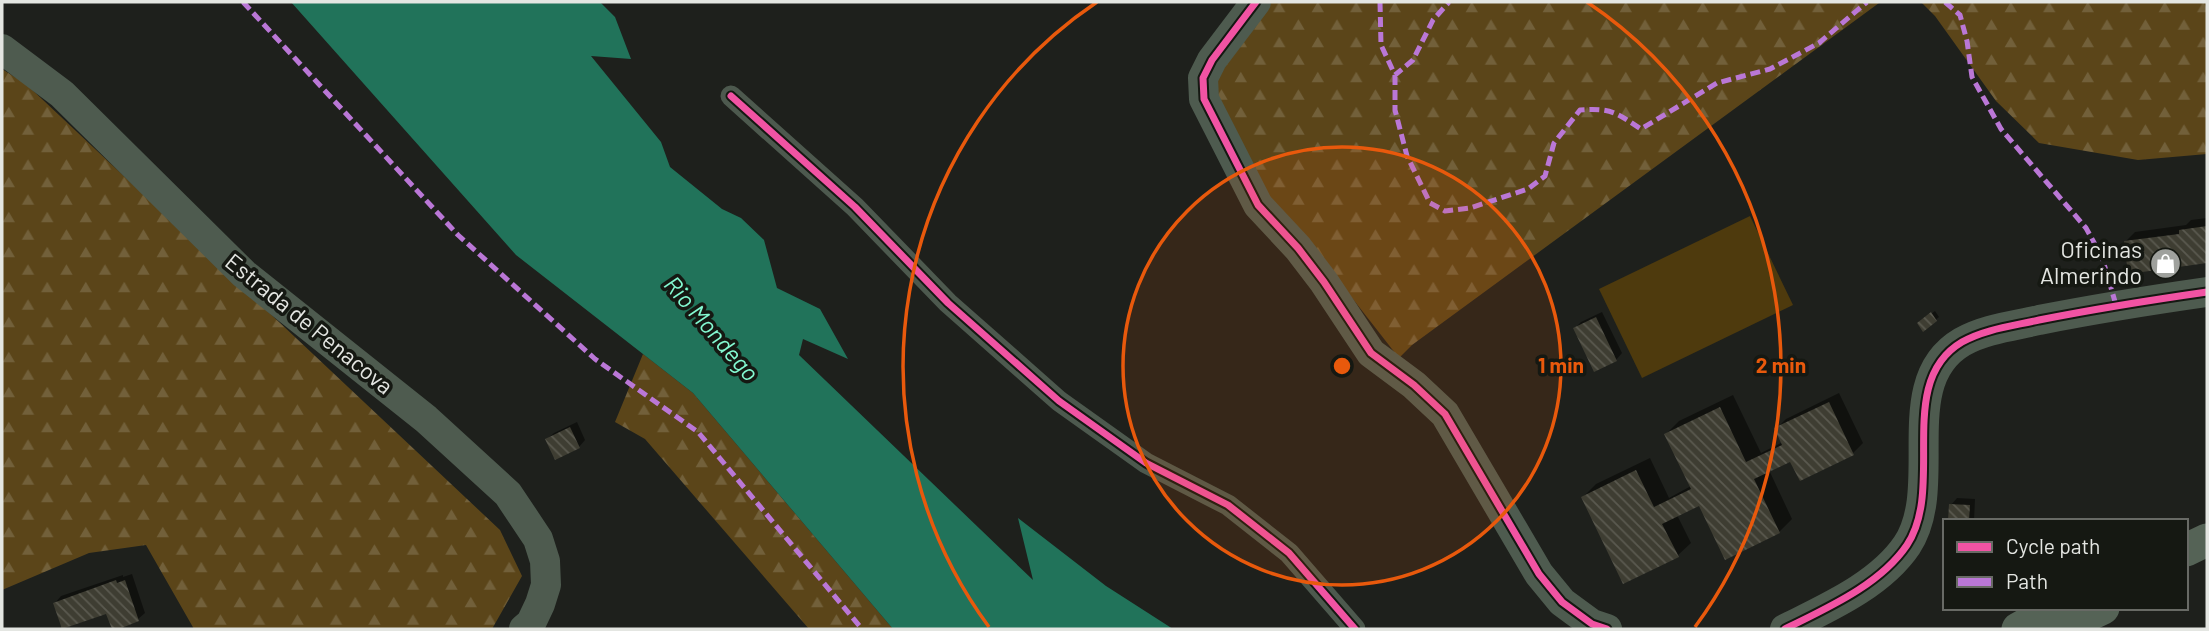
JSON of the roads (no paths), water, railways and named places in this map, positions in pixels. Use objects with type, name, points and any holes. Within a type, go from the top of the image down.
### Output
[{"type":"main road","points":[[2188,549],[2207,540]]},
{"type":"main road","points":[[2188,572],[2207,564]]},
{"type":"main road","points":[[2018,629],[2052,610]]},
{"type":"main road","points":[[2059,629],[2099,610]]},
{"type":"street","points":[[1256,2],[1212,60],[1203,78],[1203,89],[1204,99],[1258,205],[1298,248],[1324,282],[1371,353],[1414,385],[1445,414],[1539,574],[1562,602],[1592,624],[1607,629]]},
{"type":"street","name":"Estrada de Penacova","points":[[2,49],[62,94],[244,274],[426,419],[508,494],[538,539],[545,561],[545,585],[540,604],[531,623],[524,629]]},
{"type":"street","points":[[731,96],[855,207],[948,303],[1059,401],[1146,463],[1228,505],[1289,553],[1355,629]]},
{"type":"street","points":[[1785,629],[1868,582],[1890,565],[1908,544],[1919,521],[1923,493],[1926,393],[1934,372],[1945,356],[1960,343],[1999,328],[2116,305],[2207,292]]},
{"type":"water","name":"Rio Mondego","points":[[291,2],[600,2],[615,17],[631,59],[591,56],[661,142],[670,167],[722,209],[741,218],[764,240],[777,288],[820,309],[848,359],[803,339],[799,355],[1033,580],[1018,518],[1106,586],[1173,629],[893,629],[693,393],[516,255]]},
{"type":"place","name":"Oficinas Almerindo","points":[[2165,263]]}]
